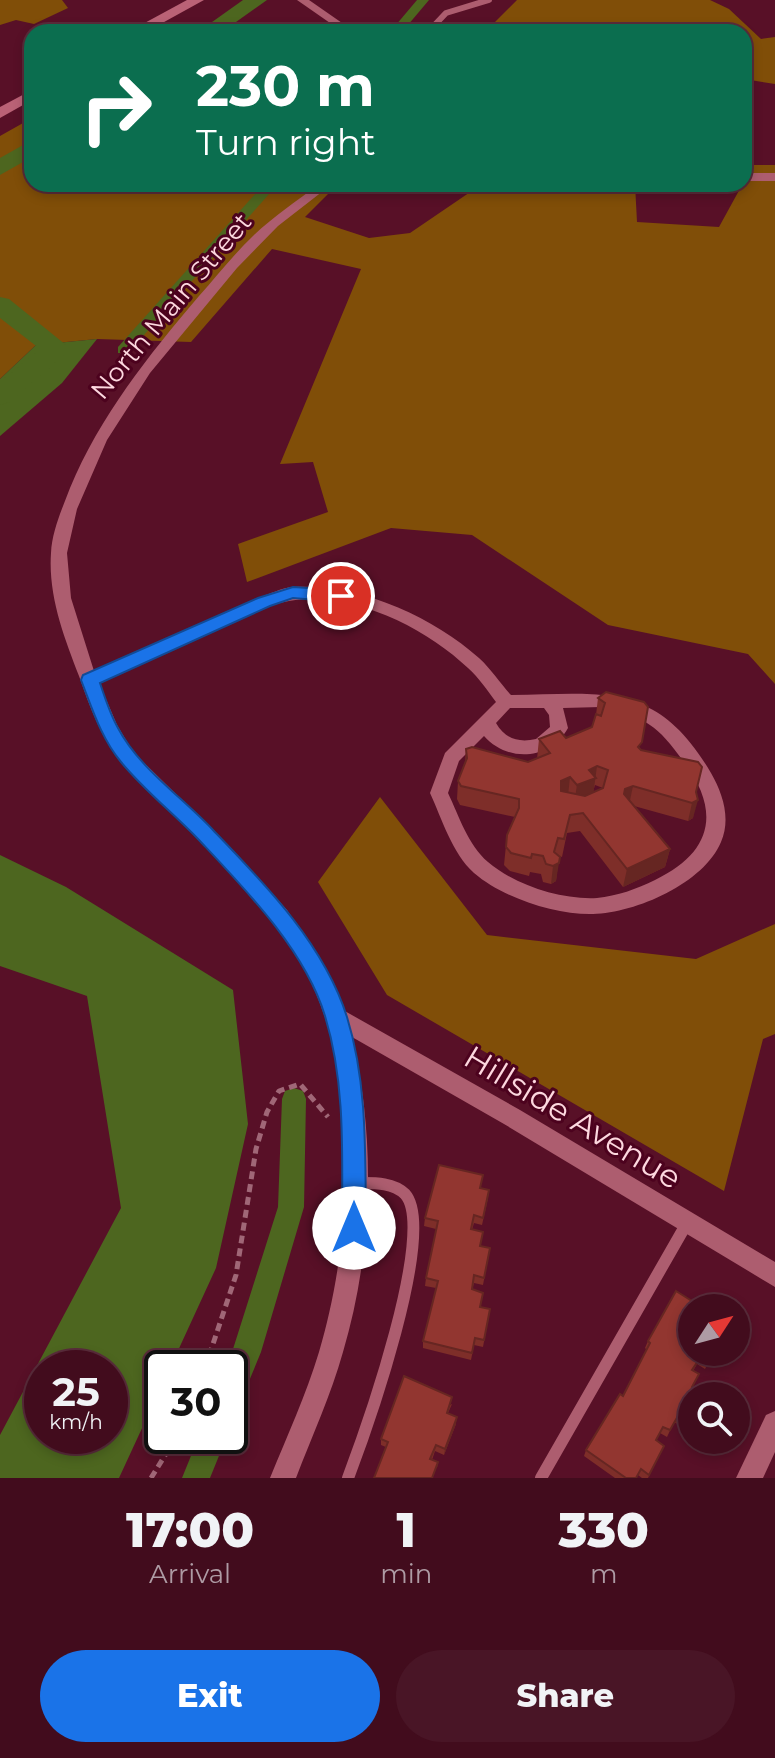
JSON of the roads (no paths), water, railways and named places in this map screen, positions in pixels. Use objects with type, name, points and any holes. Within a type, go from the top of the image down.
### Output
[{"type":"main road","points":[[150,24],[197,0]]},
{"type":"main road","points":[[0,113],[24,99]]},
{"type":"street","points":[[302,0],[338,24]]},
{"type":"street","points":[[752,177],[775,177]]},
{"type":"street","name":"North Main Street","points":[[283,1478],[336,1333],[354,1228],[352,1103],[336,1017],[304,951],[280,917],[205,834],[127,757],[109,730],[65,608],[59,551],[63,528],[96,445],[124,395],[231,267],[265,231],[316,192]]},
{"type":"street","points":[[90,680],[264,602],[293,593],[341,596],[398,615],[442,639],[474,663],[506,702]]},
{"type":"street","points":[[486,721],[492,734],[506,744],[524,748],[542,745],[556,735],[560,721],[548,701]]},
{"type":"street","points":[[548,701],[601,701],[644,711],[666,727],[703,773],[716,802],[713,838],[703,856],[675,878],[638,896],[595,906],[516,888],[480,866],[439,793],[451,758],[506,702],[548,701]]},
{"type":"street","name":"Hillside Avenue","points":[[336,1017],[512,1117],[775,1275]]},
{"type":"street","points":[[749,1478],[775,1424]]},
{"type":"lane","points":[[432,24],[443,13],[489,0]]},
{"type":"lane","points":[[348,1478],[381,1383],[401,1311],[413,1238],[409,1199],[400,1190],[381,1183],[354,1183]]},
{"type":"lane","points":[[541,1478],[687,1223]]},
{"type":"waterway","points":[[220,24],[257,0]]},
{"type":"waterway","points":[[403,24],[423,0]]},
{"type":"waterway","points":[[0,168],[24,152]]},
{"type":"waterway","points":[[123,350],[264,192]]},
{"type":"waterway","points":[[0,305],[57,349],[0,396]]},
{"type":"waterway","points":[[248,1350],[291,1207],[294,1099]]},
{"type":"waterway","points":[[196,1478],[206,1454]]}]
